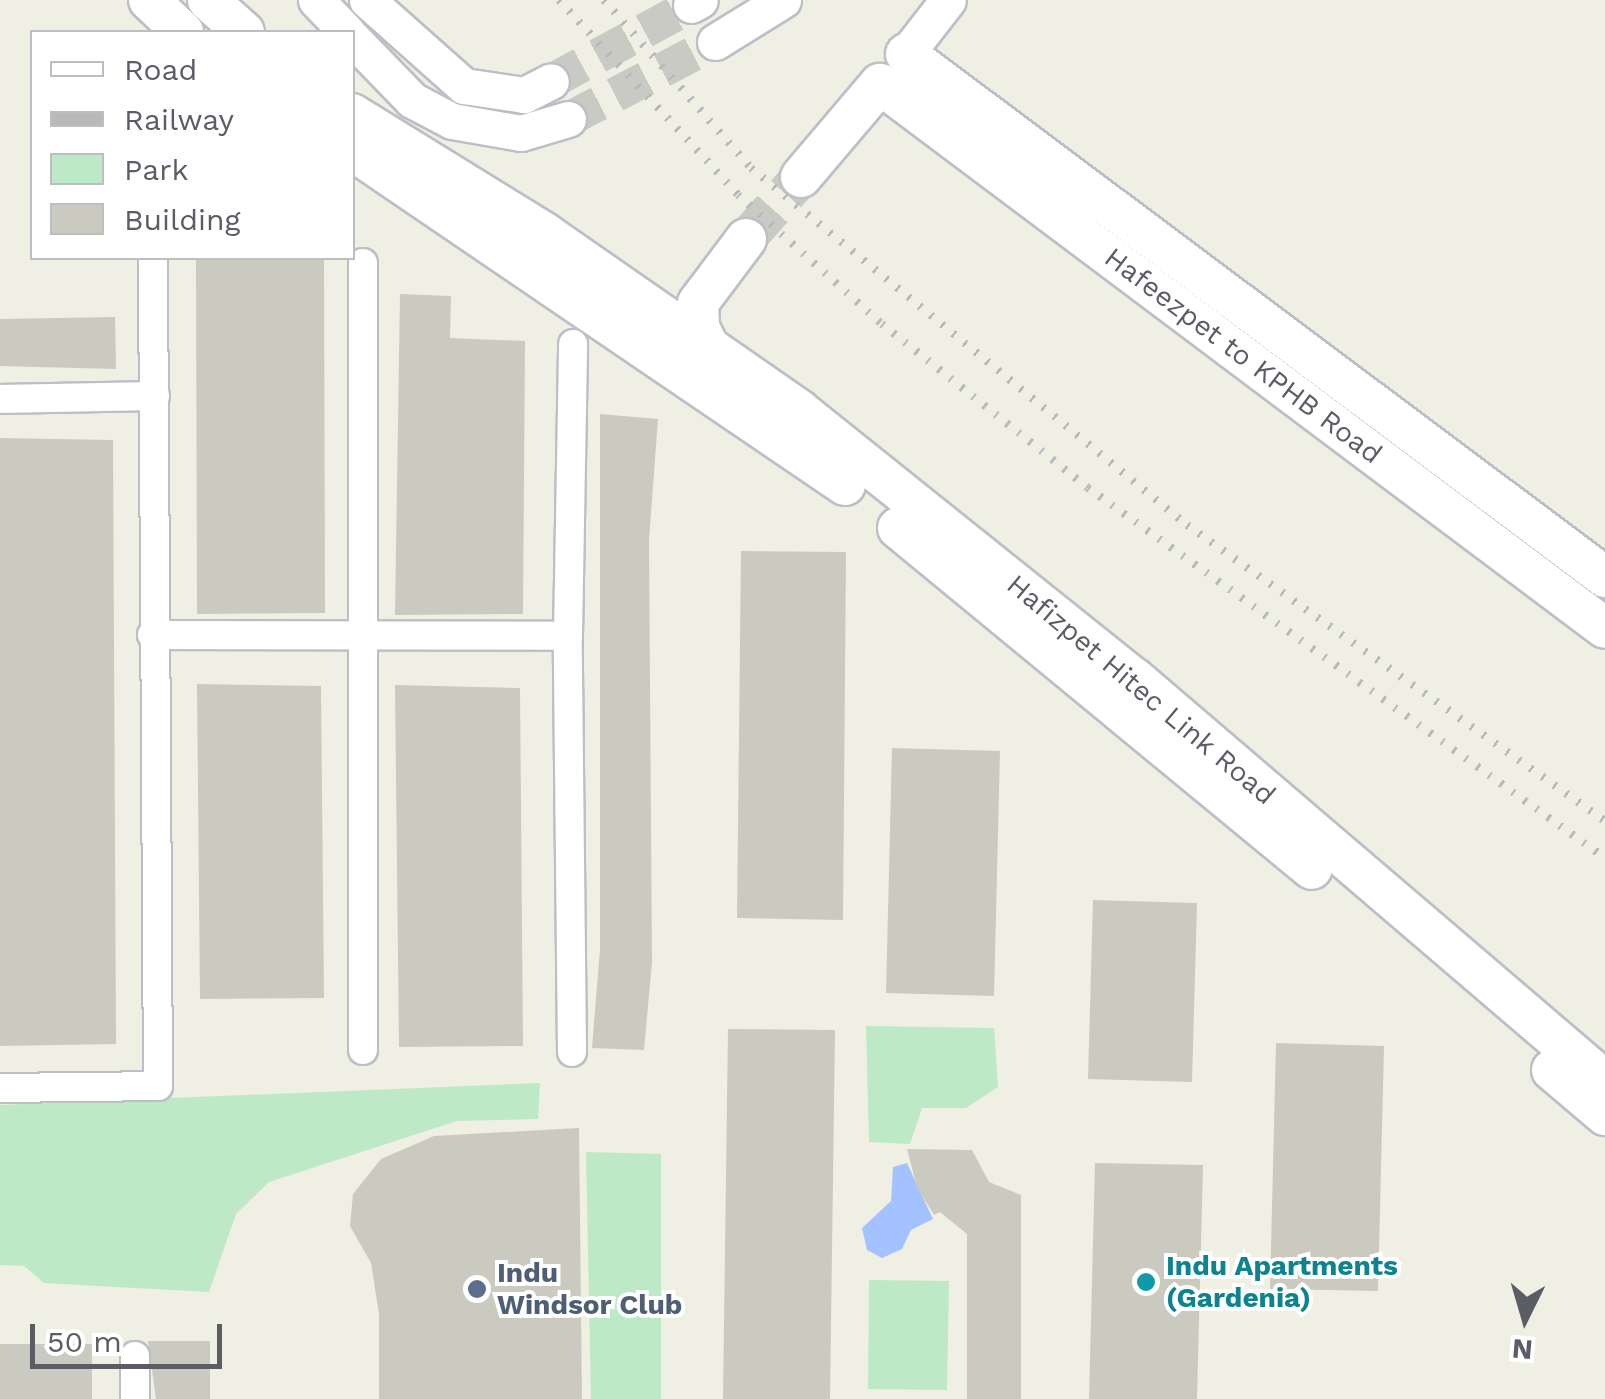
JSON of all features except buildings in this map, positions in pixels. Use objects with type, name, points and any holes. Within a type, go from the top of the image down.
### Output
[{"type":"main road","points":[[149,0],[182,30]]},
{"type":"main road","points":[[208,0],[242,30]]},
{"type":"main road","points":[[801,176],[893,69],[1605,577]]},
{"type":"main road","name":"Hafeezpet to KPHB Road","points":[[893,69],[1605,628]]},
{"type":"main road","name":"Hafizpet Hitec Link Road","points":[[355,116],[546,234],[661,319],[799,410],[1134,678],[1605,1080]]},
{"type":"main road","points":[[355,152],[808,454],[1605,1116]]},
{"type":"main road","points":[[712,353],[699,328],[698,303],[746,239]]},
{"type":"street","points":[[316,0],[345,30]]},
{"type":"street","points":[[367,0],[436,67],[464,86],[524,95],[551,81]]},
{"type":"street","points":[[714,42],[783,0]]},
{"type":"street","points":[[893,69],[948,0]]},
{"type":"street","points":[[355,41],[412,100],[452,121],[522,133],[568,119]]},
{"type":"street","points":[[0,1088],[158,1086],[152,260]]},
{"type":"street","points":[[362,1050],[363,263]]},
{"type":"street","points":[[572,1052],[568,636],[574,344]]},
{"type":"street","points":[[0,399],[156,396]]},
{"type":"street","points":[[152,636],[568,636]]},
{"type":"street","points":[[135,1399],[136,1356]]},
{"type":"green space","points":[[866,1026],[994,1028],[998,1087],[966,1108],[922,1108],[910,1144],[869,1142]]},
{"type":"green space","points":[[540,1083],[538,1119],[457,1121],[269,1182],[236,1214],[209,1292],[44,1283],[24,1266],[0,1265],[0,1105]]},
{"type":"green space","points":[[586,1152],[661,1154],[661,1399],[591,1399]]},
{"type":"green space","points":[[869,1280],[949,1281],[947,1390],[868,1389]]},
{"type":"water","points":[[907,1163],[933,1219],[911,1230],[902,1249],[882,1258],[867,1250],[862,1228],[891,1201],[893,1167]]},
{"type":"tunnel","points":[[551,81],[691,5]]},
{"type":"tunnel","points":[[568,119],[715,42]]},
{"type":"tunnel","points":[[746,239],[801,177]]},
{"type":"railway","points":[[559,0],[738,195],[882,324],[1088,488],[1605,858]]},
{"type":"railway","points":[[604,0],[751,168],[1187,525],[1605,821]]},
{"type":"place","name":"Indu Apartments (Gardenia)","points":[[1146,1282]]},
{"type":"place","name":"Indu Windsor Club","points":[[477,1289]]}]
